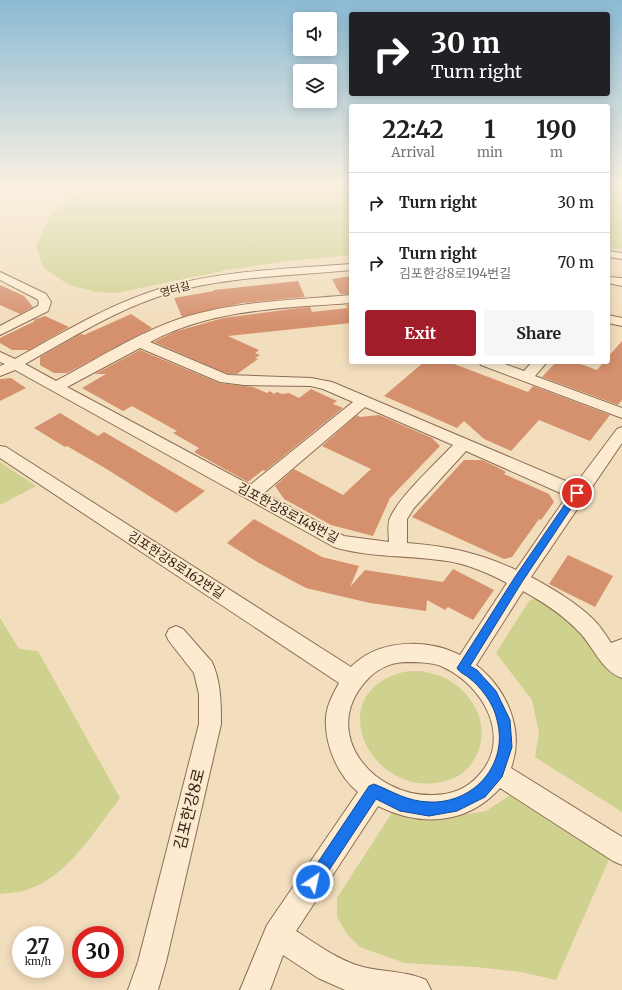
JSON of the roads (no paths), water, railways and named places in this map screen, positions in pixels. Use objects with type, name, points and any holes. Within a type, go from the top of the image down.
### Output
[{"type":"street","points":[[610,254],[622,256]]},
{"type":"street","name":"영터길","points":[[8,368],[110,313],[137,300],[165,291],[194,283],[223,278],[349,267]]},
{"type":"street","points":[[0,276],[42,297],[45,302],[44,308],[0,331]]},
{"type":"street","points":[[610,280],[622,282]]},
{"type":"street","points":[[57,386],[138,342],[177,323],[213,313],[231,310],[349,299]]},
{"type":"street","points":[[610,319],[622,322]]},
{"type":"street","points":[[138,342],[225,380],[311,382],[327,385],[577,493]]},
{"type":"street","name":"김포한강8로148번길","points":[[0,356],[8,368],[57,386],[340,542],[362,548],[456,556],[484,563],[518,579],[561,605],[614,650],[622,669]]},
{"type":"street","points":[[491,364],[622,413]]},
{"type":"street","points":[[526,377],[538,364]]},
{"type":"street","points":[[251,494],[363,401]]},
{"type":"street","points":[[463,668],[518,579],[577,493],[622,432]]},
{"type":"street","points":[[398,550],[398,519],[408,504],[463,444]]},
{"type":"street","name":"김포한강8로162번길","points":[[0,451],[351,679]]},
{"type":"street","name":"김포한강8로","points":[[142,990],[152,962],[210,724],[210,694],[204,669],[176,635]]},
{"type":"street","points":[[421,653],[448,660],[463,668],[472,674],[492,694],[504,720],[506,747],[497,773],[481,792],[457,804],[429,809],[400,804],[374,790],[354,771],[341,747],[336,723],[340,699],[351,679],[370,663],[394,654],[421,653]]},
{"type":"street","points":[[497,773],[622,852]]},
{"type":"street","points":[[255,990],[278,935],[374,790]]},
{"type":"street","points":[[278,935],[322,963],[347,976],[378,985],[416,990]]}]
